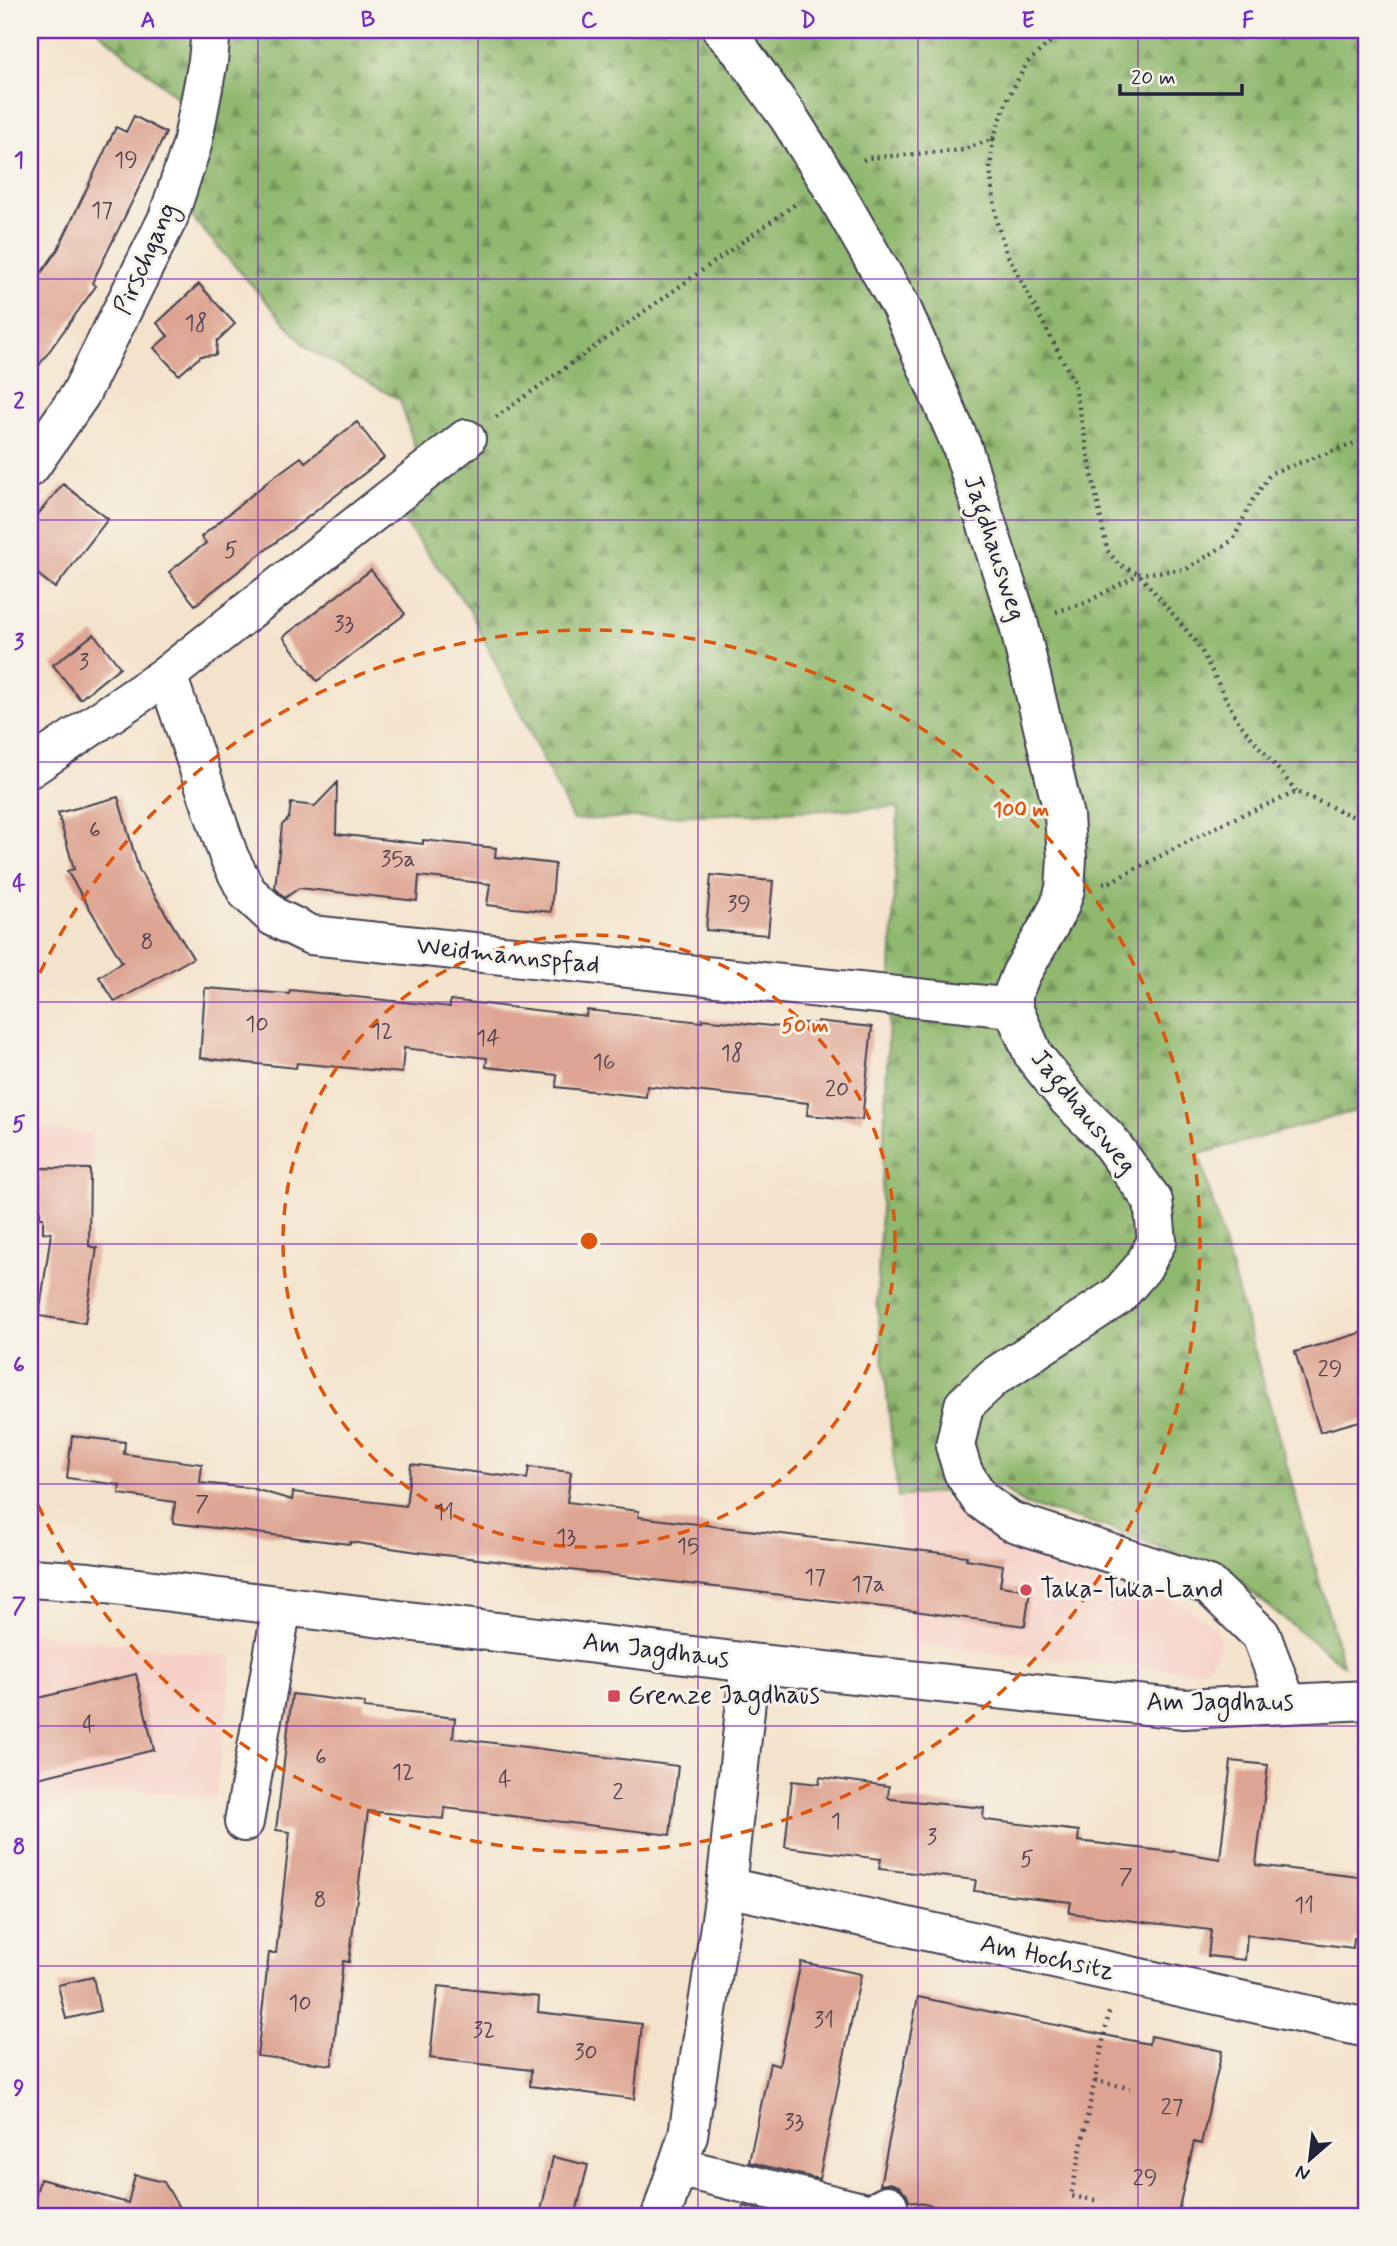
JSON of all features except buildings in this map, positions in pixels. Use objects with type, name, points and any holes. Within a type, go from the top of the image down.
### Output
[{"type":"street","name":"Pirschgang","points":[[30,467],[80,395],[167,218],[192,145],[211,30]]},
{"type":"street","name":"Jagdhausweg","points":[[722,30],[738,47],[789,118],[828,180],[901,307],[956,434],[1019,625],[1064,816],[1067,858],[1065,890],[1060,905],[1021,974],[1013,994],[1013,1008],[1034,1056],[1068,1099],[1107,1138],[1153,1201],[1157,1241],[1143,1267],[1118,1296],[994,1377],[964,1405],[955,1446],[963,1472],[980,1499],[1010,1521],[1209,1585],[1261,1635],[1287,1704]]},
{"type":"street","points":[[30,768],[167,675],[466,439]]},
{"type":"street","name":"Weidmannspfad","points":[[167,675],[229,858],[247,892],[274,917],[311,935],[1013,1008]]},
{"type":"street","name":"Am Jagdhaus","points":[[30,1578],[89,1582],[750,1663],[1184,1709],[1367,1700]]},
{"type":"street","points":[[244,1822],[282,1606]]},
{"type":"street","points":[[661,2216],[688,2135],[726,1887],[750,1663]]},
{"type":"street","name":"Am Hochsitz","points":[[726,1887],[1367,2028]]},
{"type":"street","points":[[677,2167],[870,2214],[888,2205]]},
{"type":"path","points":[[1063,30],[1027,63],[1009,96],[993,139],[990,169],[992,199],[1006,252],[1074,382],[1107,550],[1118,565],[1139,574],[1198,644],[1237,720],[1297,792],[1362,820],[1367,827]]},
{"type":"path","points":[[466,439],[828,180],[868,158],[962,150],[993,139]]},
{"type":"path","points":[[1019,625],[1087,602],[1139,574],[1186,569],[1233,541],[1252,501],[1271,473],[1367,439]]},
{"type":"path","points":[[1065,890],[1110,882],[1228,821],[1297,792]]},
{"type":"path","points":[[1095,2200],[1071,2196],[1117,1974]]},
{"type":"path","points":[[1095,2081],[1130,2088]]},
{"type":"shaded area","points":[[30,1128],[92,1134],[91,1238],[30,1231]]},
{"type":"shaded area","name":"Taka-Tuka-Land","points":[[933,1493],[958,1507],[972,1523],[1009,1547],[1105,1574],[1186,1606],[1216,1629],[1221,1645],[1211,1663],[1197,1671],[1022,1656],[912,1643],[898,1497]]},
{"type":"shaded area","points":[[30,1633],[233,1657],[215,1799],[126,1789],[30,1812]]},
{"type":"green space","points":[[97,30],[1367,30],[1367,1123],[1363,1109],[1199,1154],[1343,1665],[1228,1574],[1114,1529],[1024,1504],[1000,1486],[898,1497],[877,1301],[898,807],[573,820],[469,609],[397,512],[427,487],[400,400],[308,349],[190,215],[165,198],[184,103]]},
{"type":"place","name":"Taka-Tuka-Land","points":[[1026,1590]]},
{"type":"place","name":"Grenze Jagdhaus","points":[[614,1696]]}]
